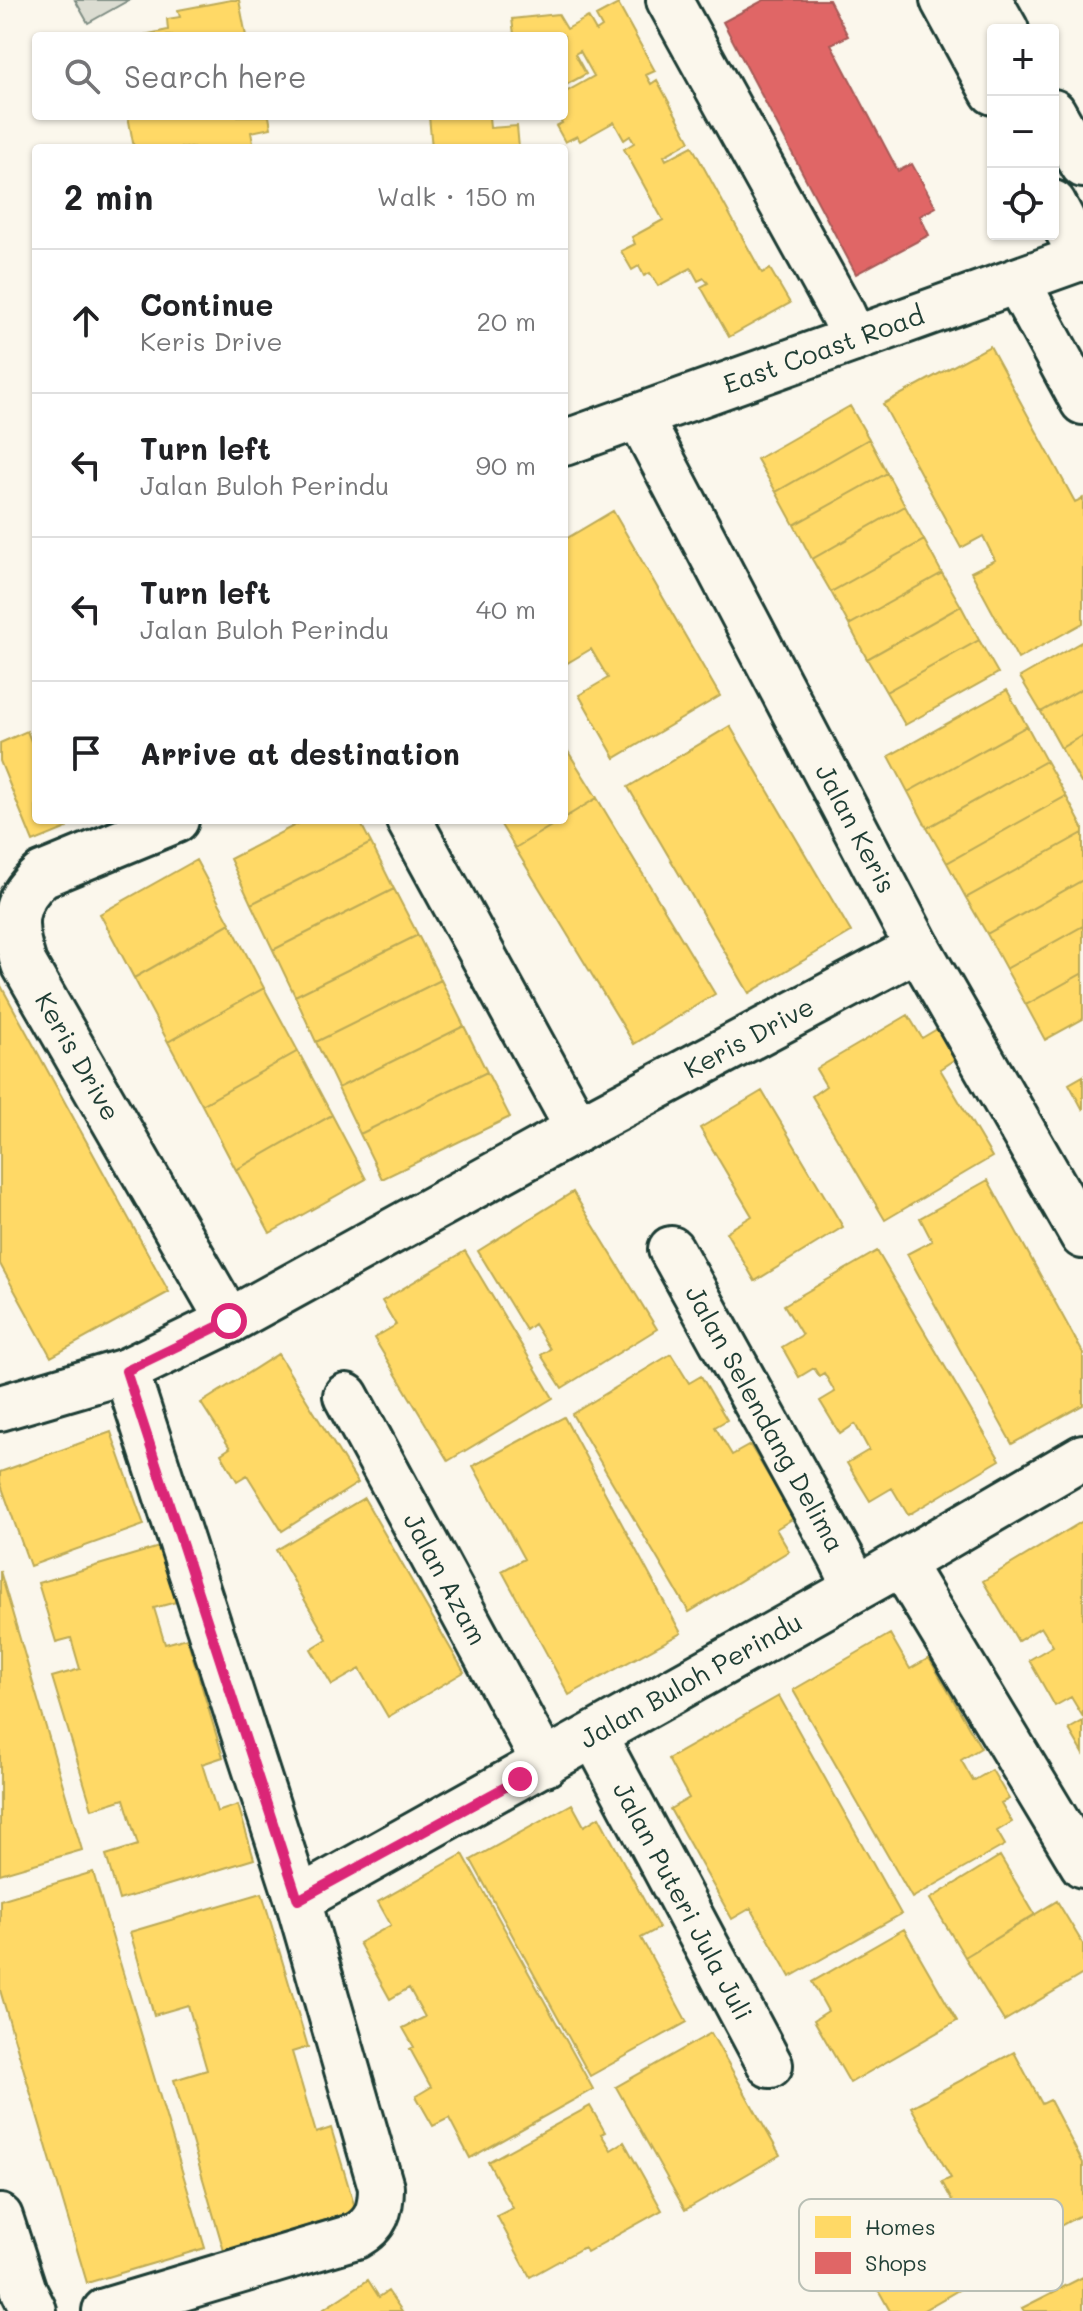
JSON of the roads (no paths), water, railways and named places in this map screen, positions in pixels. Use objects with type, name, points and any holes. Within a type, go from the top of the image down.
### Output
[{"type":"street","points":[[669,0],[854,339]]},
{"type":"street","points":[[943,0],[987,81]]},
{"type":"street","points":[[989,0],[1003,24]]},
{"type":"street","points":[[1059,123],[1083,165]]},
{"type":"street","name":"East Coast Road","points":[[568,442],[1083,258],[1059,214]]},
{"type":"street","points":[[1017,281],[1083,402]]},
{"type":"street","name":"Jalan Keris","points":[[639,416],[918,948],[1083,1236]]},
{"type":"street","name":"Keris Drive","points":[[166,824],[42,875],[24,891],[17,909],[15,935],[24,964],[229,1321]]},
{"type":"street","points":[[411,824],[578,1129]]},
{"type":"street","name":"Keris Drive","points":[[126,1371],[229,1321],[578,1129],[918,948]]},
{"type":"street","name":"Jalan Selendang Delima","points":[[671,1249],[856,1588]]},
{"type":"street","points":[[0,1408],[126,1371],[298,1900],[381,2187],[378,2216],[367,2230],[356,2236],[105,2311]]},
{"type":"street","name":"Jalan Azam","points":[[346,1396],[545,1764]]},
{"type":"street","name":"Jalan Buloh Perindu","points":[[298,1900],[595,1737],[1083,1457]]},
{"type":"street","points":[[901,1563],[1083,1865]]},
{"type":"street","name":"Jalan Puteri Jula Juli","points":[[595,1737],[770,2065]]},
{"type":"street","points":[[0,2217],[24,2291],[34,2311]]}]
